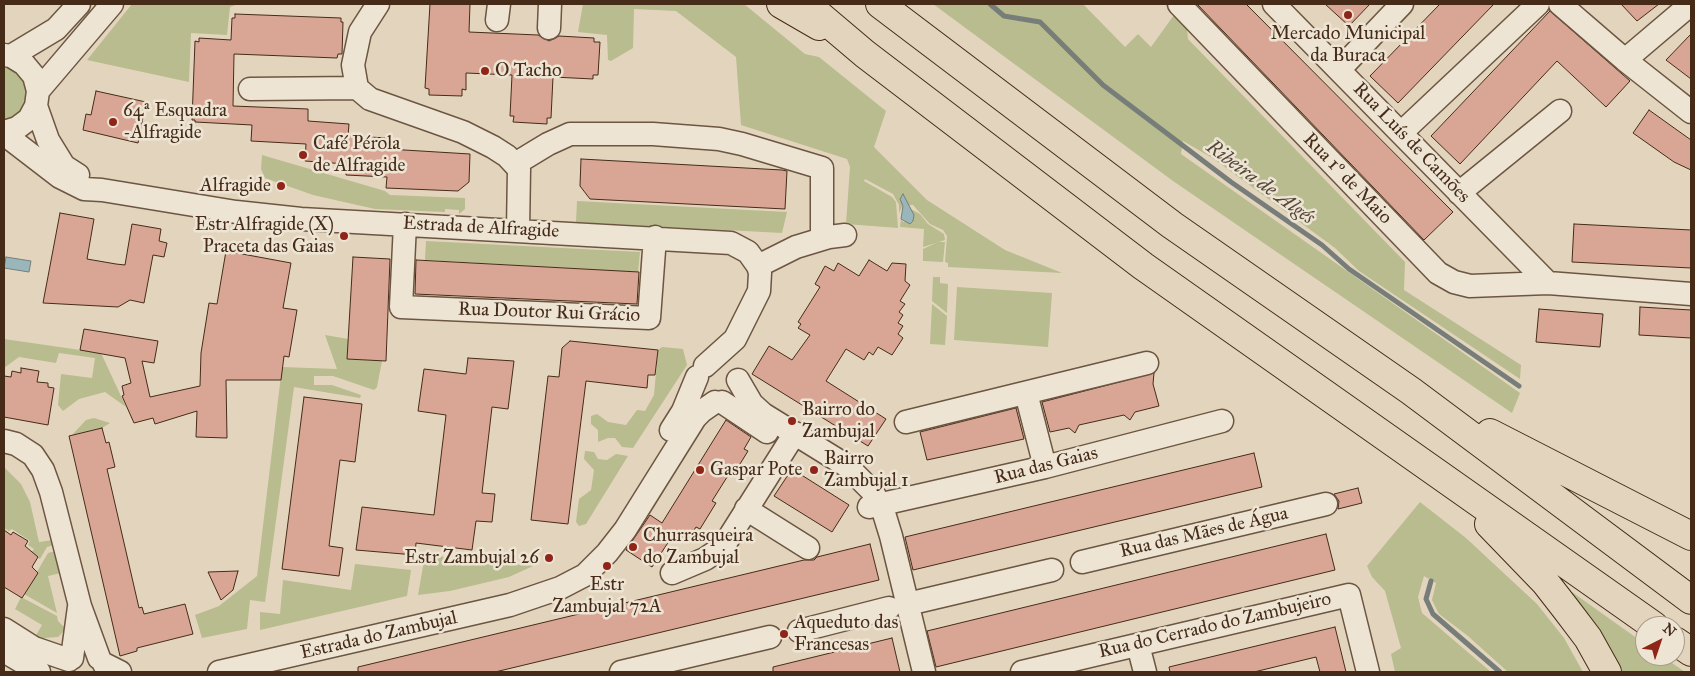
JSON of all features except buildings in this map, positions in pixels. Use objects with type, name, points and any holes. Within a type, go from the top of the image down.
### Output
[{"type":"highway","points":[[782,4],[865,54]]},
{"type":"highway","points":[[806,4],[865,54],[1143,266],[1640,616]]},
{"type":"highway","points":[[881,5],[1172,225],[1411,391],[1691,600]]},
{"type":"highway","points":[[1411,391],[1691,536]]},
{"type":"highway","points":[[1454,486],[1550,589],[1588,638],[1607,672]]},
{"type":"street","points":[[8,56],[56,29],[79,4]]},
{"type":"street","points":[[4,133],[17,128],[29,119],[37,98],[112,4]]},
{"type":"street","points":[[378,4],[360,32],[353,64],[357,88],[370,99],[462,132],[507,156],[516,164],[520,177],[518,230]]},
{"type":"street","points":[[549,28],[550,4]]},
{"type":"street","name":"Rua 1º de Maio","points":[[1178,4],[1438,273],[1454,282],[1470,286],[1548,282]]},
{"type":"street","name":"Rua Luís de Camões","points":[[1274,4],[1548,282]]},
{"type":"street","points":[[1339,70],[1402,4]]},
{"type":"street","points":[[1401,133],[1538,4]]},
{"type":"street","points":[[1625,60],[1691,4]]},
{"type":"street","points":[[1574,8],[1625,60],[1691,112]]},
{"type":"street","name":"Estrada de Alfragide","points":[[8,56],[24,64],[34,76],[37,98],[48,140],[64,166],[102,190]]},
{"type":"street","points":[[250,89],[357,88]]},
{"type":"street","points":[[1459,192],[1560,112]]},
{"type":"street","name":"Estrada de Alfragide","points":[[4,133],[60,177],[84,189],[102,190],[271,216],[655,237],[731,243],[748,252],[758,266]]},
{"type":"street","points":[[516,164],[548,144],[570,134],[696,137],[720,139],[742,144],[822,168],[822,239]]},
{"type":"street","name":"Rua Doutor Rui Grácio","points":[[405,224],[401,306],[649,318],[655,237]]},
{"type":"street","points":[[758,266],[796,247],[822,239],[845,235]]},
{"type":"street","name":"Estrada do Zambujal","points":[[736,376],[732,357],[735,338],[759,291],[760,273],[758,266]]},
{"type":"street","points":[[1548,282],[1691,294]]},
{"type":"street","name":"Estrada do Zambujal","points":[[537,594],[561,580],[583,560],[608,528],[683,411],[701,371],[735,338]]},
{"type":"street","points":[[791,439],[718,402],[708,401],[698,391],[701,371],[718,362],[731,367],[752,404],[791,439],[875,506],[891,536],[924,672]]},
{"type":"street","points":[[906,422],[1147,364]]},
{"type":"street","points":[[718,402],[734,394],[736,376]]},
{"type":"street","points":[[1026,393],[1045,467]]},
{"type":"street","name":"Estrada do Zambujal","points":[[219,672],[500,607],[560,588],[584,575],[607,553],[624,530],[695,418],[718,402]]},
{"type":"street","name":"Rua das Gaias","points":[[875,506],[1045,467],[1222,421]]},
{"type":"street","points":[[672,573],[705,559],[722,547],[791,439]]},
{"type":"street","points":[[4,441],[16,444],[33,455],[43,470],[51,492],[80,606],[107,666]]},
{"type":"street","name":"Rua das Mães de Água","points":[[1082,562],[1326,504]]},
{"type":"street","points":[[875,506],[910,672]]},
{"type":"street","points":[[746,509],[808,548]]},
{"type":"street","points":[[912,603],[1052,570]]},
{"type":"street","name":"Rua do Cerrado do Zambujeiro","points":[[1022,672],[1349,595],[1368,672]]},
{"type":"street","points":[[68,663],[80,606]]},
{"type":"street","points":[[799,631],[889,608]]},
{"type":"street","points":[[4,629],[34,648],[68,663]]},
{"type":"street","points":[[621,672],[770,637]]},
{"type":"street","points":[[1138,645],[1145,672]]},
{"type":"street","points":[[4,651],[38,672]]},
{"type":"street","points":[[68,663],[84,653],[107,666]]},
{"type":"green space","points":[[132,4],[238,4],[230,7],[227,35],[191,33],[189,82],[87,60]]},
{"type":"green space","points":[[583,4],[744,4],[805,54],[819,57],[886,111],[874,147],[927,200],[1005,250],[1062,273],[948,267],[948,263],[945,262],[947,236],[943,230],[930,224],[913,205],[903,205],[899,213],[899,205],[893,194],[865,179],[864,181],[892,197],[896,202],[898,228],[846,224],[850,167],[847,159],[741,125],[736,57],[676,11],[634,9],[633,48],[611,61],[608,60],[607,35],[578,32]]},
{"type":"green space","points":[[933,4],[1083,4],[1125,47],[1138,34],[1151,47],[1174,15],[1186,21],[1188,39],[1405,262],[1404,290],[1521,365],[1520,379],[1359,271],[1335,248],[1214,159],[1183,141],[1181,154],[1520,393],[1512,413],[1173,181]]},
{"type":"green space","points":[[4,65],[22,75],[29,95],[21,114],[4,122]]},
{"type":"green space","points":[[262,155],[385,191],[390,195],[465,198],[465,209],[459,214],[459,210],[445,209],[445,212],[375,209],[313,195],[265,178],[261,169]]},
{"type":"green space","points":[[577,201],[787,212],[782,233],[576,222]]},
{"type":"green space","points":[[909,208],[920,214],[928,224],[944,234],[945,240],[923,247],[924,229],[900,227],[901,219],[903,222],[912,219]]},
{"type":"green space","points":[[426,241],[640,252],[638,272],[425,260]]},
{"type":"green space","points":[[938,242],[945,242],[943,262],[923,261],[923,249]]},
{"type":"green space","points":[[933,277],[940,277],[940,283],[948,284],[947,313],[932,301]]},
{"type":"green space","points":[[957,287],[1052,293],[1048,347],[954,340]]},
{"type":"green space","points":[[932,304],[947,316],[945,345],[930,344]]},
{"type":"green space","points":[[325,335],[348,339],[347,359],[382,361],[377,387],[374,390],[333,376],[314,376],[314,385],[332,385],[361,395],[360,398],[294,387],[265,602],[250,600],[247,629],[202,638],[195,615],[219,606],[257,576],[282,367],[337,369]]},
{"type":"green space","points":[[4,339],[101,353],[126,407],[105,392],[79,399],[63,411],[58,405],[61,374],[92,378],[95,358],[59,353],[56,363],[19,357],[4,368]]},
{"type":"green space","points":[[662,347],[683,349],[687,365],[633,448],[622,447],[615,438],[608,438],[598,442],[598,430],[591,424],[591,416],[597,414],[608,422],[626,425],[637,410],[645,411],[654,395],[658,350]]},
{"type":"green space","points":[[94,418],[110,423],[102,428],[72,435],[86,420]]},
{"type":"green space","points":[[585,451],[594,452],[598,459],[607,460],[616,454],[628,456],[586,524],[579,526],[576,522],[579,499],[591,490],[594,470],[584,459]]},
{"type":"green space","points":[[4,467],[21,484],[30,502],[39,542],[53,540],[55,545],[47,547],[40,559],[31,553],[34,549],[28,545],[30,541],[12,529],[9,531],[4,528]]},
{"type":"green space","points":[[1420,502],[1466,538],[1537,604],[1564,638],[1583,672],[1508,672],[1468,636],[1439,614],[1432,600],[1436,583],[1424,576],[1418,597],[1422,613],[1491,672],[1395,672],[1391,654],[1401,648],[1385,591],[1372,577],[1367,566]]},
{"type":"green space","points":[[56,551],[61,573],[48,576],[57,613],[24,594],[48,553]]},
{"type":"green space","points":[[425,555],[533,566],[509,577],[450,591],[418,595]]},
{"type":"green space","points":[[355,564],[411,570],[407,596],[260,630],[260,612],[280,614],[283,580],[351,590]]},
{"type":"green space","points":[[1572,592],[1635,637],[1635,666],[1676,666],[1685,672],[1619,672],[1569,595]]},
{"type":"green space","points":[[21,597],[57,616],[58,621],[66,629],[58,637],[44,638],[43,641],[35,637],[42,625],[15,609]]},
{"type":"water","points":[[903,194],[914,215],[913,221],[910,224],[901,219],[903,206],[900,199]]},
{"type":"water","points":[[6,257],[31,261],[29,272],[4,268]]},
{"type":"waterway","name":"Ribeira de Algés","points":[[990,4],[1004,16],[1040,22],[1103,85],[1231,182],[1322,245],[1349,269],[1519,386]]},
{"type":"waterway","name":"Ribeira de Algés","points":[[1431,581],[1426,599],[1433,614],[1500,672]]},
{"type":"place","name":"Mercado Municipal da Buraca","points":[[1348,15]]},
{"type":"place","name":"O Tacho","points":[[485,71]]},
{"type":"place","name":"64ª Esquadra -Alfragide","points":[[113,122]]},
{"type":"place","name":"Café Pérola de Alfragide","points":[[303,155]]},
{"type":"place","name":"Alfragide","points":[[281,186]]},
{"type":"place","name":"Estr Alfragide (X) Praceta das Gaias","points":[[344,236]]},
{"type":"place","name":"Bairro do Zambujal","points":[[792,421]]},
{"type":"place","name":"Gaspar Pote","points":[[700,470]]},
{"type":"place","name":"Bairro Zambujal 1","points":[[814,470]]},
{"type":"place","name":"Churrasqueira do Zambujal","points":[[633,547]]},
{"type":"place","name":"Estr Zambujal 26","points":[[549,558]]},
{"type":"place","name":"Estr Zambujal 72A","points":[[607,566]]},
{"type":"place","name":"Aqueduto das Francesas","points":[[784,634]]}]
